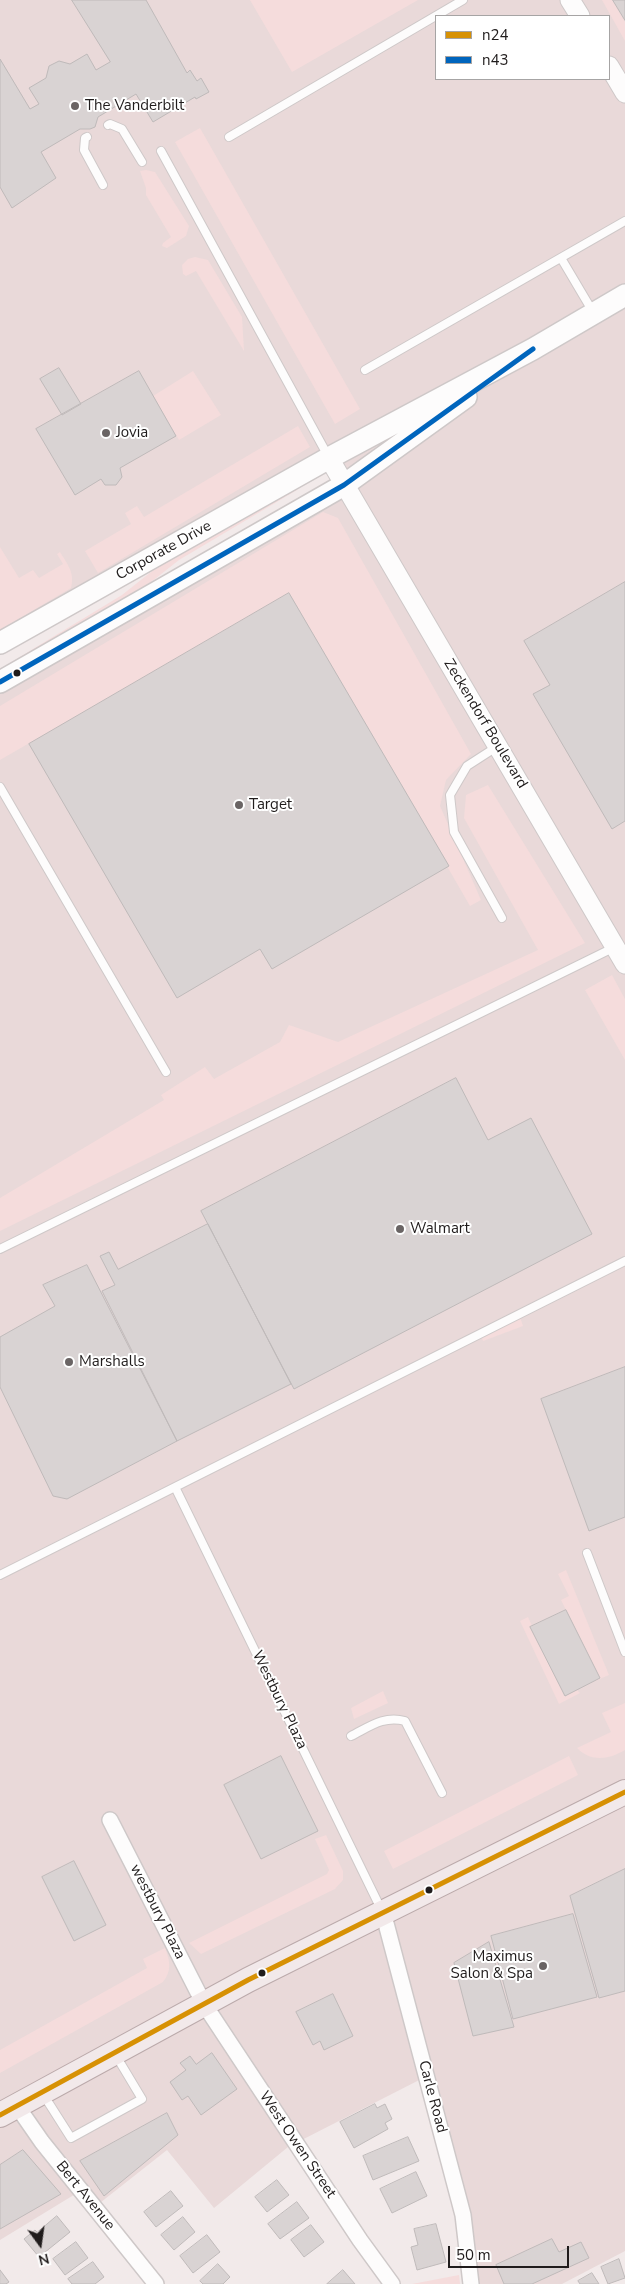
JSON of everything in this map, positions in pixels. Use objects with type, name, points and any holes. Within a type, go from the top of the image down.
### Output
[{"type":"main road","points":[[329,458],[533,349],[625,295]]},
{"type":"main road","points":[[344,485],[533,349]]},
{"type":"main road","name":"Corporate Drive","points":[[0,643],[329,458]]},
{"type":"main road","name":"Corporate Drive","points":[[0,682],[344,485]]},
{"type":"main road","points":[[8,2110],[204,2004],[383,1912],[625,1792]]},
{"type":"street","points":[[570,0],[579,15]]},
{"type":"street","points":[[610,68],[625,93]]},
{"type":"street","name":"Zeckendorf Boulevard","points":[[329,458],[625,964]]},
{"type":"street","name":"westbury Plaza","points":[[110,1820],[204,2004]]},
{"type":"street","name":"Carle Road","points":[[383,1912],[463,2215],[471,2284]]},
{"type":"street","name":"West Owen Street","points":[[204,2004],[360,2240],[392,2284]]},
{"type":"street","name":"Bert Avenue","points":[[8,2110],[42,2142],[156,2284]]},
{"type":"lane","points":[[437,15],[463,0]]},
{"type":"lane","points":[[229,137],[435,16]]},
{"type":"lane","points":[[108,125],[110,124],[122,129],[142,162]]},
{"type":"lane","points":[[87,136],[85,138],[84,150],[103,185]]},
{"type":"lane","points":[[161,151],[329,458]]},
{"type":"lane","points":[[366,370],[625,221]]},
{"type":"lane","points":[[561,258],[594,313]]},
{"type":"lane","points":[[498,746],[467,766],[450,795],[454,832],[502,918]]},
{"type":"lane","points":[[0,788],[166,1072]]},
{"type":"lane","points":[[0,1249],[615,947]]},
{"type":"lane","points":[[0,1575],[625,1261]]},
{"type":"lane","name":"Westbury Plaza","points":[[175,1487],[383,1912]]},
{"type":"lane","points":[[587,1553],[625,1652]]},
{"type":"lane","points":[[351,1736],[381,1720],[396,1718],[405,1721],[442,1793]]},
{"type":"lane","points":[[41,2092],[71,2138],[142,2099],[114,2052]]},
{"type":"shaded area","points":[[0,0],[625,0],[625,2251],[562,2284],[474,2284],[431,2074],[288,2147],[214,2208],[167,2150],[91,2210],[77,2193],[0,2240],[0,682],[344,485],[329,458],[0,643]]},
{"type":"shaded area","points":[[250,0],[418,0],[292,72]]},
{"type":"shaded area","points":[[602,0],[612,0],[625,22],[625,41]]},
{"type":"shaded area","points":[[200,128],[360,409],[335,424],[175,142]]},
{"type":"shaded area","points":[[140,171],[155,172],[189,226],[186,236],[167,248],[162,246],[163,243],[171,237],[146,195],[146,188]]},
{"type":"shaded area","points":[[195,257],[208,260],[242,317],[244,351],[196,271],[186,276],[183,274],[182,265],[188,259]]},
{"type":"shaded area","points":[[193,371],[221,415],[179,440],[153,396]]},
{"type":"shaded area","points":[[298,426],[310,447],[98,573],[85,551],[131,524],[125,513],[137,506],[144,517]]},
{"type":"shaded area","points":[[294,486],[297,490],[179,560],[141,590],[0,675],[0,669],[122,595],[161,564]]},
{"type":"shaded area","points":[[323,512],[338,518],[471,754],[446,780],[440,806],[481,900],[470,906],[289,593],[0,760],[0,706]]},
{"type":"shaded area","points":[[0,547],[19,578],[33,570],[39,578],[63,564],[57,554],[60,552],[70,569],[72,583],[71,588],[0,630]]},
{"type":"shaded area","points":[[488,785],[585,943],[0,1231],[0,1198],[164,1100],[161,1095],[205,1067],[214,1079],[280,1042],[289,1025],[338,1042],[538,950],[464,818],[466,795]]},
{"type":"shaded area","points":[[612,975],[625,999],[625,1060],[585,990]]},
{"type":"shaded area","points":[[520,1317],[523,1326],[483,1341],[481,1336]]},
{"type":"shaded area","points":[[566,1570],[609,1675],[590,1683],[594,1666],[561,1600],[569,1596],[558,1574]]},
{"type":"shaded area","points":[[528,1617],[564,1696],[577,1690],[580,1693],[559,1704],[520,1621]]},
{"type":"shaded area","points":[[383,1691],[388,1703],[354,1719],[351,1708]]},
{"type":"shaded area","points":[[625,1703],[625,1750],[612,1756],[600,1758],[582,1753],[577,1748],[611,1732],[602,1713]]},
{"type":"shaded area","points":[[569,1756],[578,1775],[393,1869],[384,1851]]},
{"type":"shaded area","points":[[326,1835],[343,1871],[343,1880],[335,1889],[201,1954],[189,1943],[327,1874],[329,1870],[315,1839]]},
{"type":"shaded area","points":[[165,1948],[169,1965],[168,1973],[163,1982],[0,2073],[0,2050],[147,1968],[143,1959]]},
{"type":"shaded area","points":[[459,2275],[460,2284],[412,2284]]},
{"type":"building","name":"The Vanderbilt","points":[[72,0],[146,0],[187,73],[190,70],[197,81],[201,78],[209,92],[196,99],[195,97],[153,122],[136,94],[98,117],[95,127],[80,129],[41,152],[56,178],[12,208],[0,187],[0,59],[30,109],[39,104],[29,88],[46,78],[49,66],[59,61],[70,64],[87,54],[96,70],[110,62]]},
{"type":"building","points":[[613,0],[625,0],[625,20]]},
{"type":"building","points":[[59,368],[81,404],[62,415],[40,379]]},
{"type":"building","name":"Jovia","points":[[139,371],[176,436],[120,468],[122,477],[116,485],[105,485],[101,479],[75,495],[36,429]]},
{"type":"building","points":[[625,582],[625,821],[612,829],[533,694],[550,685],[524,641]]},
{"type":"building","name":"Target","points":[[289,593],[449,866],[272,969],[260,949],[177,998],[29,744]]},
{"type":"building","name":"Walmart","points":[[456,1078],[488,1140],[531,1118],[592,1234],[294,1389],[201,1211]]},
{"type":"building","points":[[208,1224],[291,1384],[177,1441],[102,1291],[115,1285],[100,1256],[109,1252],[118,1269]]},
{"type":"building","name":"Marshalls","points":[[87,1265],[177,1441],[67,1499],[53,1496],[0,1387],[0,1337],[55,1306],[43,1285]]},
{"type":"building","points":[[625,1367],[625,1517],[589,1531],[541,1399]]},
{"type":"building","points":[[566,1610],[600,1678],[565,1696],[530,1627]]},
{"type":"building","points":[[281,1756],[318,1831],[261,1859],[224,1785]]},
{"type":"building","points":[[74,1861],[106,1925],[74,1941],[42,1877]]},
{"type":"building","points":[[625,1869],[625,1991],[599,1998],[570,1896]]},
{"type":"building","name":"Maximus Salon & Spa","points":[[573,1914],[597,1997],[513,2019],[491,1936]]},
{"type":"building","points":[[489,1942],[514,2027],[473,2036],[454,1963]]},
{"type":"building","points":[[333,1994],[353,2036],[324,2050],[320,2041],[313,2045],[296,2012]]},
{"type":"building","points":[[212,2053],[237,2089],[201,2115],[188,2096],[182,2100],[170,2082],[186,2070],[180,2063],[190,2056],[196,2064]]},
{"type":"building","points":[[375,2104],[377,2108],[385,2104],[392,2119],[385,2123],[388,2129],[354,2148],[340,2122]]},
{"type":"building","points":[[167,2113],[178,2135],[104,2196],[80,2161]]},
{"type":"building","points":[[408,2137],[419,2161],[373,2180],[363,2156]]},
{"type":"building","points":[[23,2150],[61,2194],[0,2229],[0,2165]]},
{"type":"building","points":[[416,2172],[427,2196],[392,2213],[380,2189]]},
{"type":"building","points":[[277,2180],[289,2195],[267,2212],[255,2197]]},
{"type":"building","points":[[171,2191],[183,2206],[156,2227],[144,2212]]},
{"type":"building","points":[[297,2202],[309,2218],[280,2239],[268,2224]]},
{"type":"building","points":[[57,2216],[70,2232],[39,2257],[24,2239],[35,2230],[37,2232]]},
{"type":"building","points":[[183,2217],[195,2232],[174,2250],[161,2235]]},
{"type":"building","points":[[436,2224],[446,2262],[417,2270],[411,2247],[418,2245],[414,2229]]},
{"type":"building","points":[[311,2225],[324,2242],[304,2257],[291,2240]]},
{"type":"building","points":[[207,2235],[220,2252],[193,2273],[180,2256]]},
{"type":"building","points":[[552,2239],[559,2252],[581,2242],[589,2258],[532,2284],[504,2284],[496,2265]]},
{"type":"building","points":[[76,2242],[88,2258],[65,2275],[53,2259]]},
{"type":"building","points":[[619,2259],[625,2278],[608,2284],[601,2267]]},
{"type":"building","points":[[93,2262],[104,2277],[95,2284],[72,2284],[68,2279]]},
{"type":"building","points":[[218,2264],[230,2277],[223,2284],[203,2284],[200,2281]]},
{"type":"building","points":[[0,2270],[9,2282],[6,2284],[0,2284]]},
{"type":"building","points":[[343,2270],[355,2284],[327,2284]]},
{"type":"building","points":[[592,2273],[599,2284],[580,2284],[578,2281]]},
{"type":"transit line","name":"n43","points":[[0,682],[344,485],[533,349]]},
{"type":"transit line","name":"n24","points":[[0,2115],[248,1980],[625,1792]]},
{"type":"place","name":"The Vanderbilt","points":[[75,106]]},
{"type":"place","name":"Jovia","points":[[106,433]]},
{"type":"place","name":"Target","points":[[239,805]]},
{"type":"place","name":"Walmart","points":[[400,1229]]},
{"type":"place","name":"Marshalls","points":[[69,1362]]},
{"type":"place","name":"Maximus Salon & Spa","points":[[543,1966]]}]
